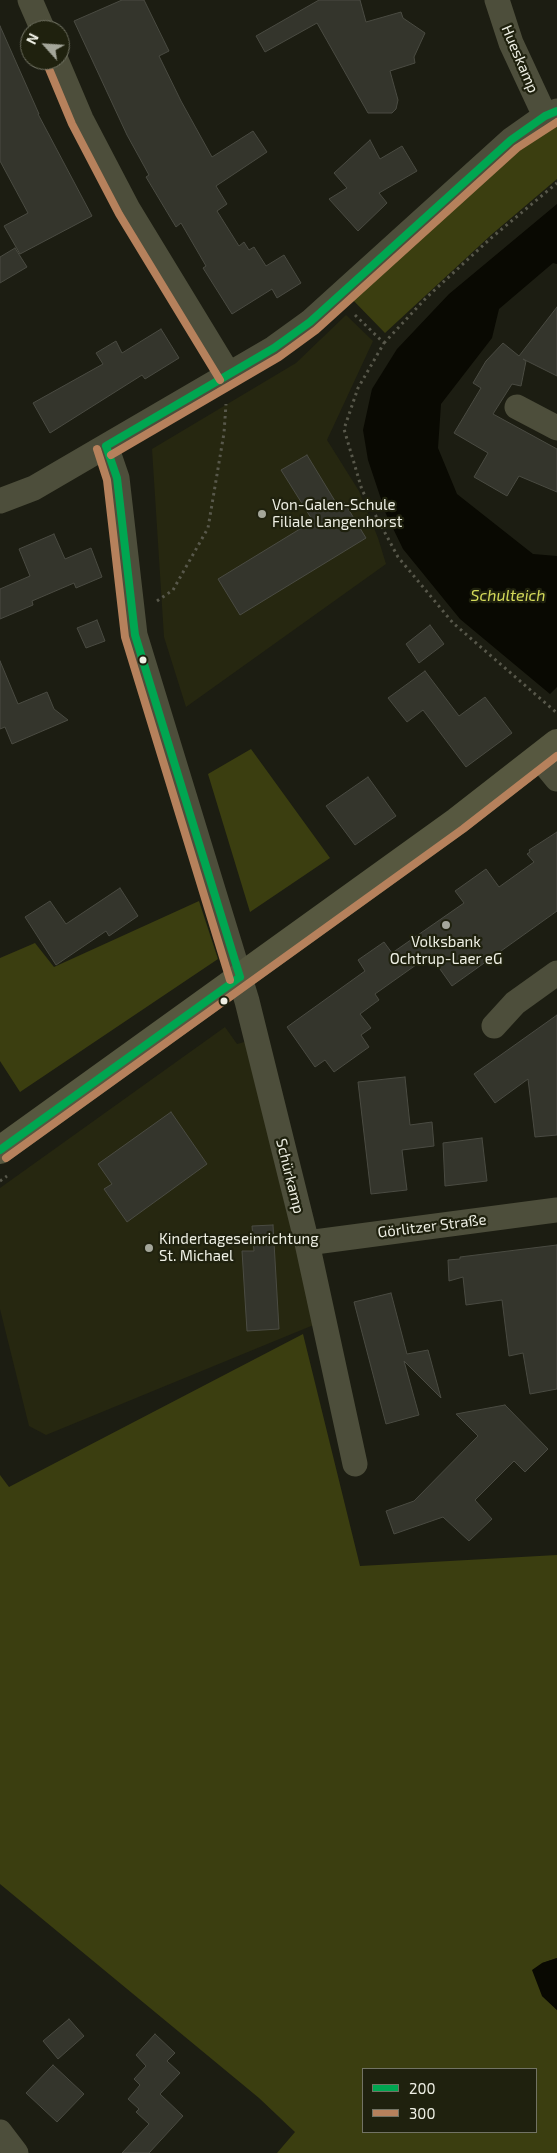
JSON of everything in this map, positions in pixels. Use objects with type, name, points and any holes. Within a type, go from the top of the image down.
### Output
[{"type":"main road","points":[[0,1150],[456,821],[548,750]]},
{"type":"street","points":[[30,0],[39,20]]},
{"type":"street","name":"Hueskamp","points":[[497,0],[511,43],[551,114]]},
{"type":"street","points":[[60,70],[81,119],[128,209],[229,374]]},
{"type":"street","points":[[0,501],[34,488],[274,348],[310,322],[512,140],[551,114]]},
{"type":"street","points":[[517,407],[557,428]]},
{"type":"street","name":"Schürkamp","points":[[106,446],[117,478],[135,635],[240,977],[306,1243],[355,1464]]},
{"type":"street","points":[[548,750],[557,779]]},
{"type":"street","points":[[494,1026],[515,1003],[557,973]]},
{"type":"street","name":"Görlitzer Straße","points":[[306,1243],[557,1210]]},
{"type":"street","points":[[0,2132],[16,2153]]},
{"type":"path","points":[[557,183],[490,239],[433,291],[384,343],[358,388],[344,429],[362,490],[398,557],[454,623],[557,713]]},
{"type":"path","points":[[337,297],[384,343]]},
{"type":"path","points":[[133,616],[173,590],[208,528],[224,433],[229,374]]},
{"type":"shaded area","name":"Von-Galen-Schule Filiale Langenhorst","points":[[346,315],[373,341],[327,440],[359,491],[378,538],[386,564],[186,707],[164,637],[152,449],[296,363]]},
{"type":"shaded area","name":"Kindertageseinrichtung St. Michael","points":[[225,1027],[237,1044],[248,1041],[316,1324],[46,1435],[29,1426],[0,1309],[0,1188]]},
{"type":"green space","points":[[557,120],[557,179],[491,235],[385,333],[350,297],[458,197]]},
{"type":"green space","points":[[251,749],[330,858],[250,912],[208,774]]},
{"type":"green space","points":[[199,901],[218,959],[20,1092],[0,1061],[0,958],[35,943],[54,967]]},
{"type":"green space","points":[[303,1334],[360,1566],[557,1555],[557,1958],[542,1963],[542,1996],[557,2010],[557,2153],[277,2153],[295,2132],[259,2098],[0,1884],[0,1475],[9,1487]]},
{"type":"water","name":"Schulteich","points":[[557,204],[557,264],[553,263],[499,309],[492,338],[441,404],[438,448],[457,494],[533,554],[557,556],[557,687],[550,694],[460,619],[403,549],[386,514],[368,460],[363,430],[372,389],[397,349],[449,294]]},
{"type":"water","points":[[557,1958],[557,2010],[542,1996],[532,1970],[542,1963]]},
{"type":"building","points":[[122,0],[144,0],[169,51],[159,56],[212,157],[253,131],[267,152],[216,186],[227,204],[217,211],[239,246],[244,242],[249,250],[254,247],[266,266],[284,255],[301,283],[277,298],[272,289],[232,314],[203,268],[206,266],[181,223],[176,227],[146,177],[149,175],[127,135],[74,21]]},
{"type":"building","points":[[319,0],[360,0],[366,22],[401,12],[403,18],[425,33],[414,57],[415,63],[390,71],[398,100],[396,109],[392,113],[368,113],[317,23],[265,52],[256,36]]},
{"type":"building","points":[[0,26],[38,114],[92,216],[20,254],[4,226],[28,213],[0,161]]},
{"type":"building","points":[[370,140],[380,159],[402,146],[417,171],[379,193],[387,203],[358,231],[329,199],[347,188],[334,173]]},
{"type":"building","points":[[15,248],[27,267],[0,283],[0,257]]},
{"type":"building","points":[[557,307],[557,376],[523,359],[526,361],[521,386],[512,384],[493,414],[557,449],[557,492],[519,476],[507,496],[474,477],[488,453],[454,433],[481,388],[473,383],[486,361],[503,343],[519,356]]},
{"type":"building","points":[[161,329],[179,358],[145,379],[142,375],[50,433],[33,403],[103,364],[96,353],[116,341],[122,353]]},
{"type":"building","points":[[307,455],[338,506],[344,502],[366,538],[240,615],[218,579],[313,521],[281,470]]},
{"type":"building","points":[[54,534],[65,559],[91,548],[102,577],[76,588],[74,583],[32,601],[33,605],[0,619],[0,589],[30,576],[19,549]]},
{"type":"building","points":[[97,620],[105,641],[86,648],[77,628]]},
{"type":"building","points":[[430,625],[444,644],[419,663],[406,644]]},
{"type":"building","points":[[0,661],[18,704],[47,692],[54,709],[68,720],[12,744],[5,727],[0,729]]},
{"type":"building","points":[[425,671],[459,716],[485,697],[512,733],[466,767],[423,710],[407,722],[388,698]]},
{"type":"building","points":[[368,777],[396,816],[355,845],[326,806]]},
{"type":"building","points":[[557,832],[557,911],[452,986],[430,955],[375,994],[379,1000],[360,1014],[371,1028],[361,1035],[369,1047],[334,1072],[325,1060],[315,1067],[287,1027],[365,971],[358,960],[384,942],[392,953],[464,903],[455,891],[486,869],[499,887],[534,862],[527,854],[530,852],[529,850]]},
{"type":"building","points":[[120,888],[138,916],[109,936],[106,931],[56,965],[25,917],[50,901],[66,924]]},
{"type":"building","points":[[557,1015],[557,1135],[535,1137],[528,1079],[495,1103],[474,1074]]},
{"type":"building","points":[[405,1077],[410,1125],[432,1122],[434,1146],[402,1150],[407,1190],[371,1194],[358,1082]]},
{"type":"building","points":[[171,1112],[207,1164],[127,1222],[104,1189],[112,1184],[98,1164]]},
{"type":"building","points":[[482,1138],[487,1181],[445,1186],[443,1143]]},
{"type":"building","points":[[273,1225],[279,1329],[247,1331],[242,1251],[254,1251],[252,1226]]},
{"type":"building","points":[[557,1245],[557,1389],[530,1394],[523,1353],[509,1356],[502,1300],[466,1305],[463,1277],[449,1281],[448,1260]]},
{"type":"building","points":[[391,1293],[407,1354],[428,1350],[441,1398],[404,1361],[419,1415],[386,1424],[354,1302]]},
{"type":"building","points":[[505,1405],[548,1449],[525,1472],[514,1461],[475,1500],[492,1519],[469,1541],[443,1517],[394,1534],[386,1511],[414,1501],[478,1436],[456,1414]]},
{"type":"building","points":[[69,2019],[84,2036],[58,2059],[43,2041]]},
{"type":"building","points":[[155,2034],[175,2053],[167,2061],[180,2073],[160,2094],[183,2116],[149,2153],[122,2153],[149,2124],[136,2112],[139,2109],[128,2099],[140,2085],[134,2079],[146,2066],[136,2055]]},
{"type":"building","points":[[53,2065],[84,2094],[57,2122],[26,2093]]},
{"type":"transit line","name":"300","points":[[50,70],[72,124],[119,214],[220,380]]},
{"type":"transit line","name":"200","points":[[106,446],[274,348],[310,322],[511,140],[545,116],[557,111]]},
{"type":"transit line","name":"300","points":[[111,455],[279,357],[316,330],[517,148],[557,122]]},
{"type":"transit line","name":"200","points":[[106,446],[117,478],[135,635],[240,977]]},
{"type":"transit line","name":"300","points":[[97,449],[107,480],[125,637],[230,980]]},
{"type":"transit line","name":"300","points":[[6,1158],[463,829],[557,756]]},
{"type":"transit line","name":"200","points":[[0,1150],[240,977]]},
{"type":"place","name":"Von-Galen-Schule Filiale Langenhorst","points":[[262,514]]},
{"type":"place","name":"Volksbank Ochtrup-Laer eG","points":[[446,925]]},
{"type":"place","name":"Kindertageseinrichtung St. Michael","points":[[149,1248]]}]
